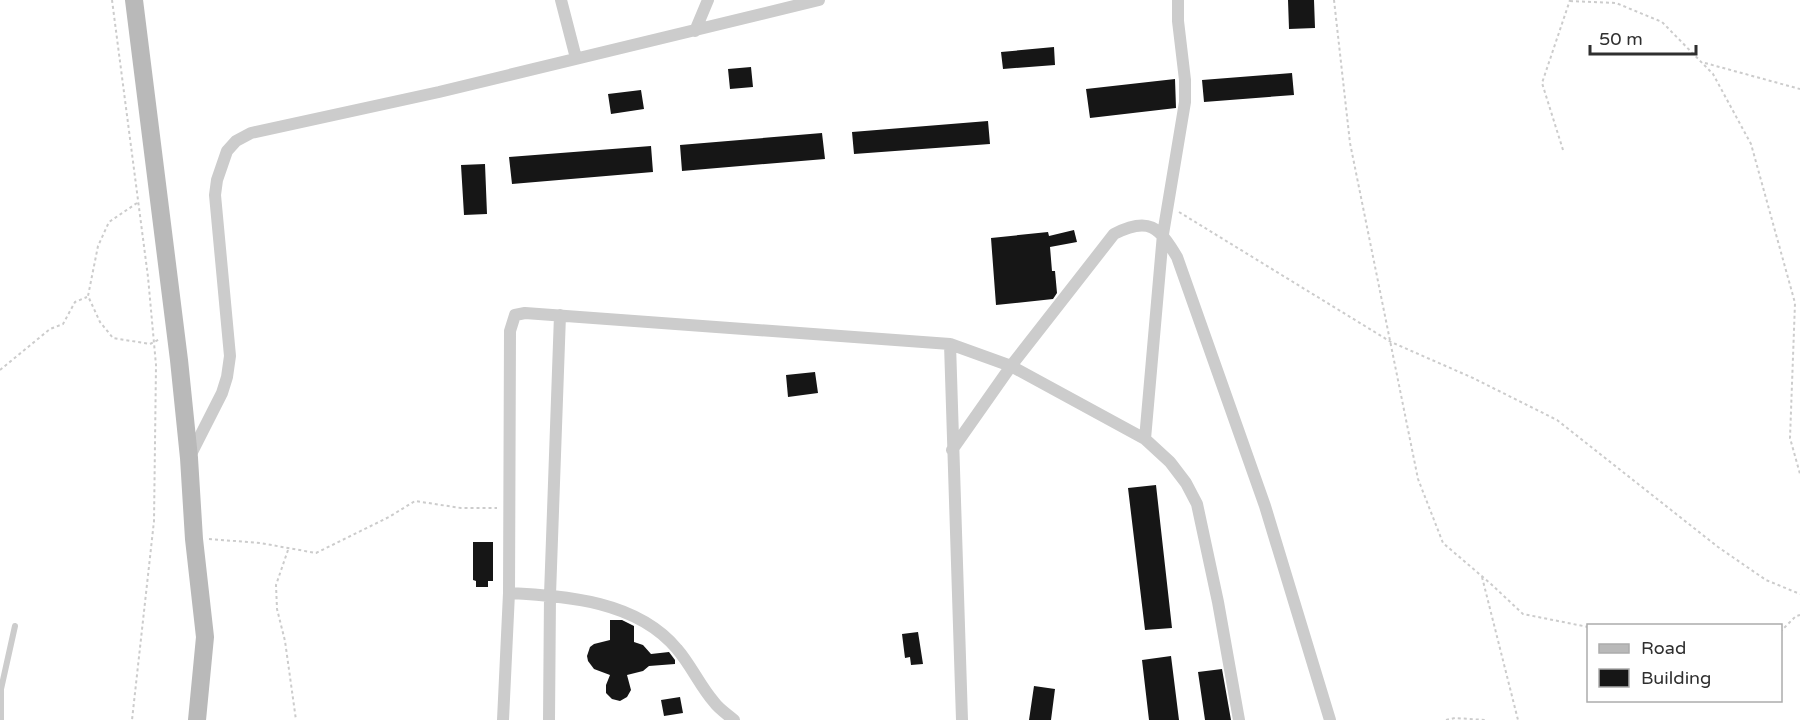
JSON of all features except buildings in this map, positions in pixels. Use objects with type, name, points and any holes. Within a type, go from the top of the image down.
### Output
[{"type":"main road","points":[[134,0],[177,340],[205,637],[197,720]]},
{"type":"street","points":[[561,0],[576,58]]},
{"type":"street","points":[[695,31],[708,0]]},
{"type":"street","points":[[189,458],[214,411],[227,378],[230,356],[229,332],[215,195],[217,180],[227,151],[236,141],[251,133],[439,92],[819,0]]},
{"type":"street","points":[[1145,439],[1163,234],[1185,102],[1178,0]]},
{"type":"street","points":[[952,450],[1011,366],[1114,234],[1138,225],[1151,227],[1163,234],[1177,257],[1265,506],[1330,720]]},
{"type":"street","points":[[503,720],[508,592],[510,324],[515,315],[520,314],[950,344],[1011,366],[1145,439],[1170,462],[1186,483],[1197,504],[1218,602],[1239,720]]},
{"type":"street","points":[[549,720],[550,595],[560,315]]},
{"type":"street","points":[[950,344],[962,720]]},
{"type":"street","points":[[508,592],[550,595],[604,605],[633,616],[659,630],[683,657],[714,703],[734,720]]},
{"type":"lane","points":[[2,720],[1,689],[15,626]]},
{"type":"path","points":[[112,0],[148,277],[156,365],[154,520],[132,720]]},
{"type":"path","points":[[1335,0],[1350,143],[1418,478],[1443,543],[1523,614],[1587,627]]},
{"type":"path","points":[[1563,150],[1542,83],[1570,0],[1616,3],[1662,22],[1713,74],[1751,144],[1795,303],[1790,438],[1800,474]]},
{"type":"path","points":[[1702,63],[1800,89]]},
{"type":"path","points":[[137,203],[110,222],[98,246],[88,296],[100,322],[113,338],[150,344]]},
{"type":"path","points":[[1168,205],[1391,342],[1473,378],[1557,420],[1718,546],[1766,580],[1800,594]]},
{"type":"path","points":[[0,370],[50,329],[63,324],[75,302],[88,296]]},
{"type":"path","points":[[194,539],[260,543],[288,550],[316,553],[389,517],[415,501],[461,508],[509,509]]},
{"type":"path","points":[[288,550],[276,585],[277,609],[285,641],[296,720]]},
{"type":"path","points":[[1482,576],[1518,720]]},
{"type":"path","points":[[1782,630],[1800,615]]},
{"type":"path","points":[[1446,720],[1455,718],[1485,720]]}]
